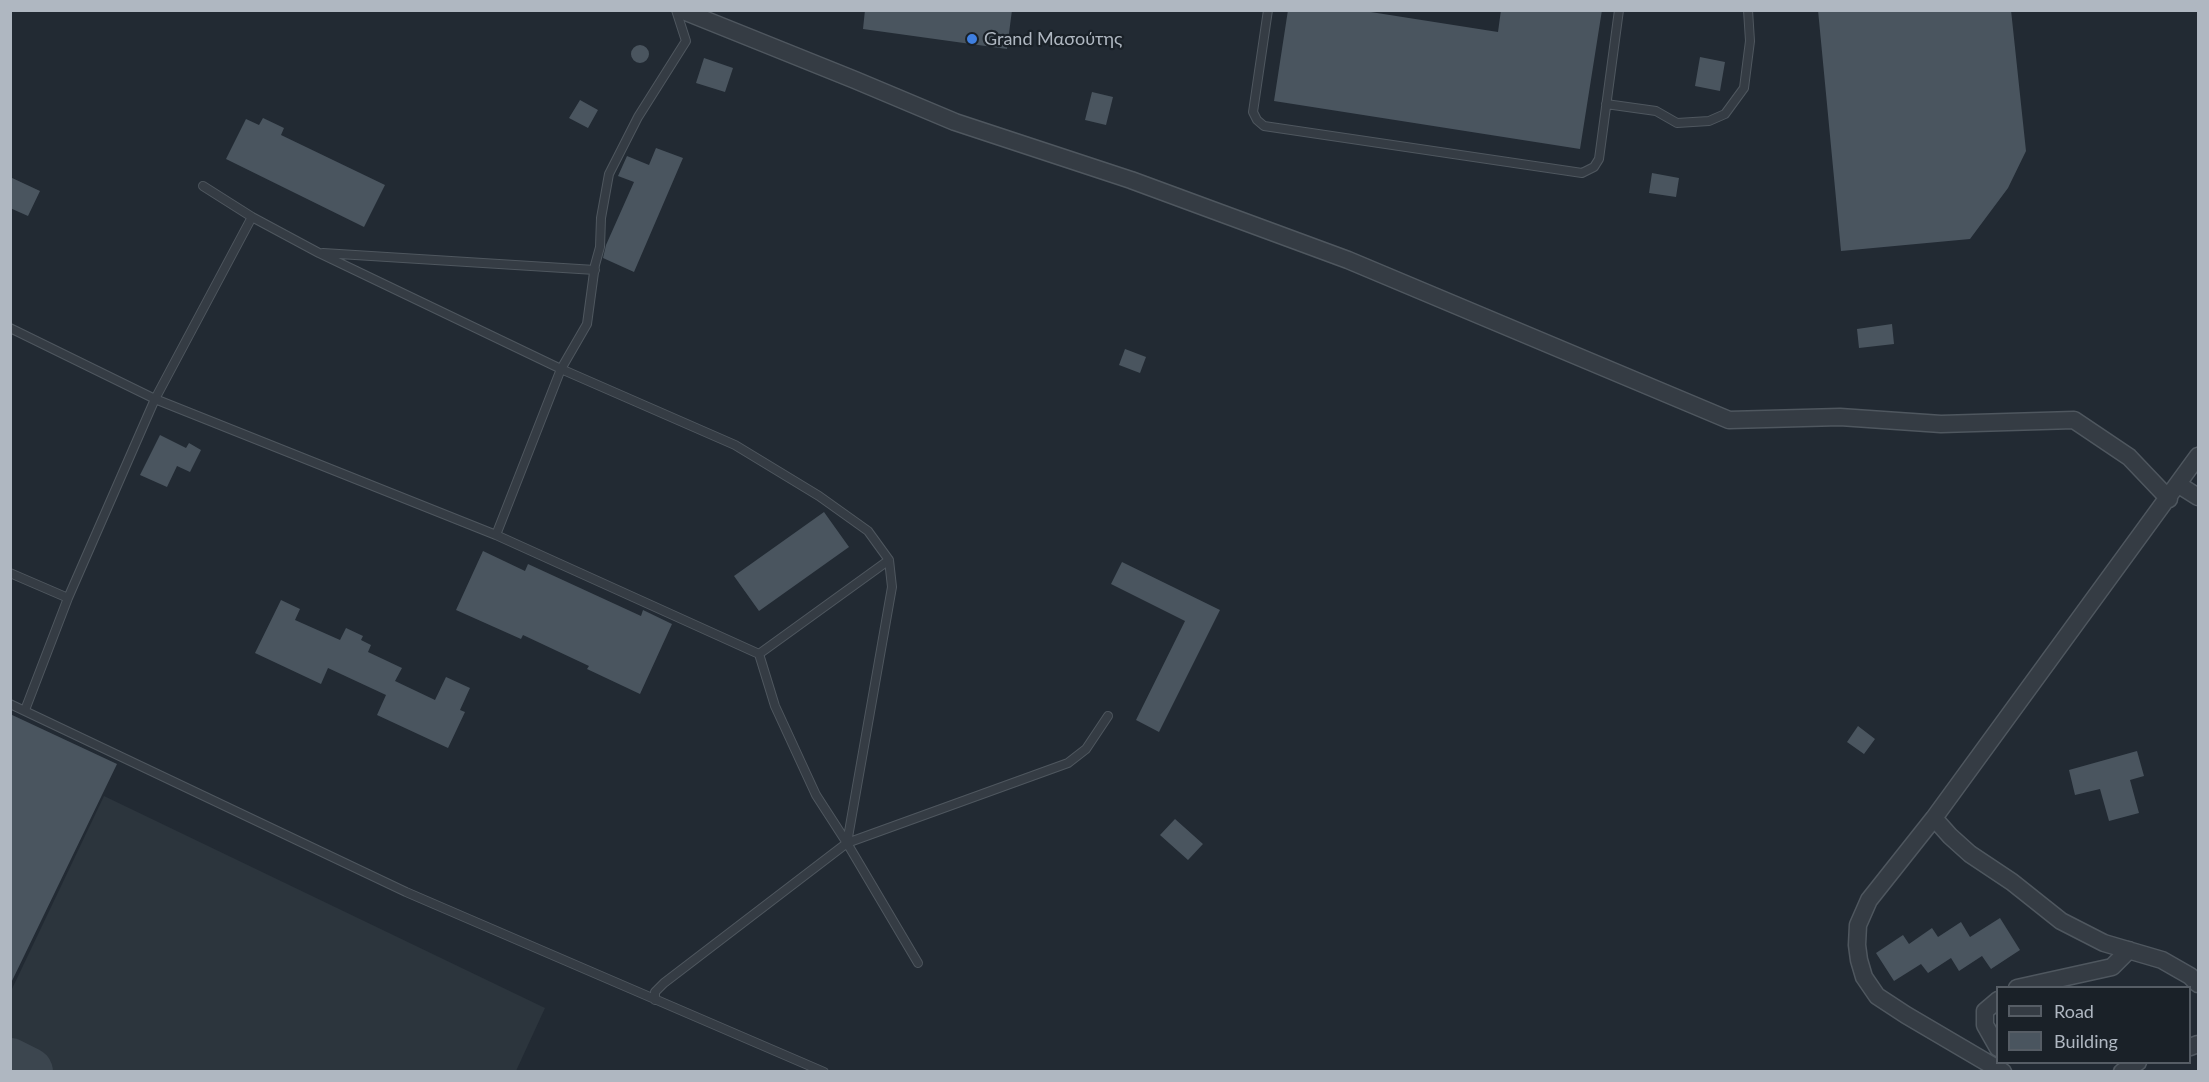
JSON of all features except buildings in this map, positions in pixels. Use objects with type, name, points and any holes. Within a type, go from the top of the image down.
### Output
[{"type":"street","points":[[681,10],[955,122],[1131,180],[1348,260],[1729,420],[1840,417],[1941,424],[2074,420],[2129,457],[2174,492],[2199,497]]},
{"type":"street","points":[[2003,1071],[1877,996],[1864,977],[1859,960],[1858,925],[1869,900],[1934,818],[2199,456]]},
{"type":"street","points":[[1934,818],[1970,854],[2012,882],[2061,921],[2104,943],[2162,960],[2190,976],[2199,984]]},
{"type":"street","points":[[2022,986],[2112,967],[2129,950]]},
{"type":"street","points":[[1996,1002],[1985,1011],[1985,1025],[1996,1044]]},
{"type":"lane","points":[[496,536],[561,369],[587,324],[609,174],[638,117],[686,41],[676,10]]},
{"type":"lane","points":[[1268,10],[1253,112],[1264,126],[1582,173],[1594,167],[1599,159],[1619,10]]},
{"type":"lane","points":[[1606,104],[1656,111],[1677,123],[1709,121],[1725,114],[1743,88],[1750,41],[1748,10]]},
{"type":"lane","points":[[204,186],[252,217],[319,253],[561,369],[735,445],[819,496],[868,531],[889,560],[892,586],[847,843]]},
{"type":"lane","points":[[25,710],[68,598],[154,399],[252,217]]},
{"type":"lane","points":[[319,253],[595,270]]},
{"type":"lane","points":[[10,328],[154,399],[496,536],[759,654],[775,706],[816,795],[918,963]]},
{"type":"lane","points":[[759,654],[889,560]]},
{"type":"lane","points":[[10,573],[68,598]]},
{"type":"lane","points":[[10,704],[405,892],[825,1071]]},
{"type":"lane","points":[[655,1000],[656,992],[664,983],[847,843],[1068,763],[1086,749],[1108,716]]},
{"type":"shaded area","points":[[104,796],[545,1008],[516,1071],[11,1071],[11,991]]},
{"type":"taxiway","points":[[10,1063],[28,1072]]},
{"type":"place","name":"Grand Μασούτης","points":[[972,39]]}]
